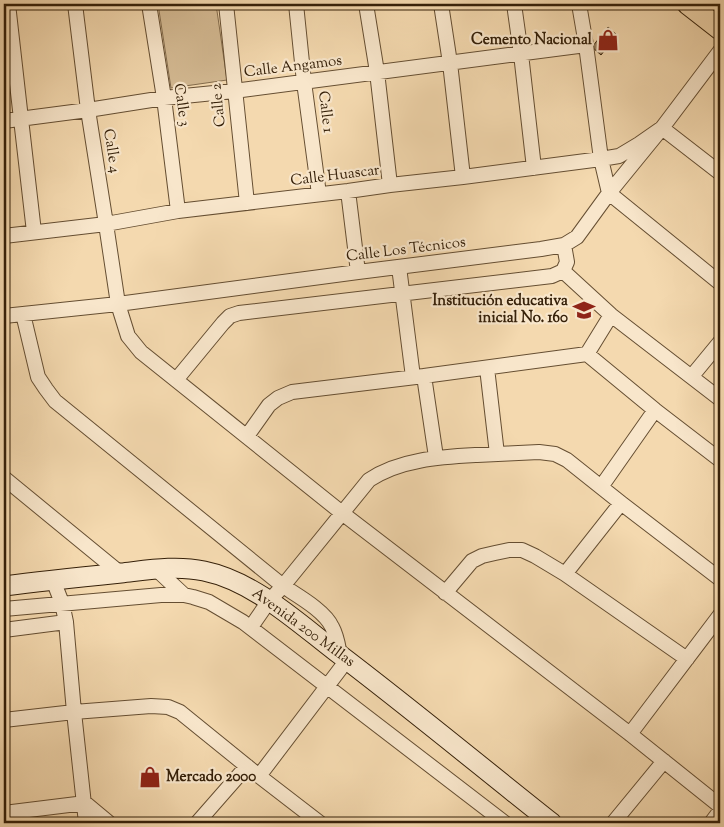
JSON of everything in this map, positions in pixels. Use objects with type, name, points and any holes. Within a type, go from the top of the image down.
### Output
[{"type":"main road","points":[[688,4],[720,29]]},
{"type":"main road","name":"Avenida 200 Millas","points":[[4,586],[156,569],[188,568],[222,576],[244,586],[269,601],[343,657],[552,823]]},
{"type":"street","points":[[8,4],[34,232]]},
{"type":"street","name":"Calle 4","points":[[75,4],[88,110],[118,304],[128,336],[141,352],[342,513],[630,734],[720,806]]},
{"type":"street","name":"Calle 3","points":[[149,4],[164,98],[178,211]]},
{"type":"street","name":"Calle 2","points":[[226,4],[247,203]]},
{"type":"street","name":"Calle 1","points":[[296,4],[319,194]]},
{"type":"street","points":[[366,4],[377,72],[390,185]]},
{"type":"street","points":[[441,4],[450,63],[462,177]]},
{"type":"street","points":[[514,4],[522,54],[534,168]]},
{"type":"street","points":[[579,4],[601,159],[610,194],[720,282]]},
{"type":"street","name":"Calle Angamos","points":[[4,121],[164,98],[234,91],[586,45]]},
{"type":"street","points":[[176,380],[223,323],[230,316],[239,313],[552,276],[563,271],[567,262],[564,245],[577,237],[720,51]]},
{"type":"street","points":[[662,128],[720,173]]},
{"type":"street","name":"Calle Huascar","points":[[4,236],[106,224],[178,211],[601,159],[619,156],[662,128]]},
{"type":"street","points":[[348,191],[358,272]]},
{"type":"street","name":"Calle Los Técnicos","points":[[4,316],[118,304],[564,245]]},
{"type":"street","points":[[399,268],[402,294],[436,458]]},
{"type":"street","points":[[563,271],[611,315],[720,399]]},
{"type":"street","points":[[23,314],[38,377],[55,401],[283,586],[305,600],[327,618],[332,626],[343,657],[327,686],[259,776]]},
{"type":"street","points":[[587,354],[611,315]]},
{"type":"street","points":[[692,376],[720,342]]},
{"type":"street","points":[[247,436],[269,405],[278,398],[292,392],[587,354],[720,460]]},
{"type":"street","points":[[487,368],[497,454]]},
{"type":"street","points":[[600,487],[655,410]]},
{"type":"street","points":[[251,627],[269,601],[369,480],[390,468],[436,458],[539,452],[555,454],[567,460],[720,579]]},
{"type":"street","points":[[4,478],[120,573]]},
{"type":"street","points":[[565,574],[621,503]]},
{"type":"street","points":[[445,593],[472,561],[482,556],[509,550],[522,550],[565,574],[687,659]]},
{"type":"street","points":[[156,569],[184,595]]},
{"type":"street","points":[[53,580],[62,603],[66,622],[86,823]]},
{"type":"street","points":[[4,609],[161,595],[184,595],[209,602],[251,627],[502,823]]},
{"type":"street","points":[[630,734],[720,615]]},
{"type":"street","points":[[4,630],[66,622]]},
{"type":"street","points":[[4,720],[74,712],[152,706],[168,707],[180,712],[320,823]]},
{"type":"street","points":[[613,823],[664,761]]},
{"type":"street","points":[[197,823],[247,766]]},
{"type":"street","points":[[4,813],[85,803],[109,823]]},
{"type":"street","points":[[711,823],[720,811]]},
{"type":"shaded area","points":[[158,4],[216,4],[227,80],[171,88]]},
{"type":"building","points":[[608,27],[617,35],[601,55],[592,47]]},
{"type":"place","name":"Cemento Nacional","points":[[608,40]]},
{"type":"place","name":"Institución educativa inicial No. 160","points":[[584,310]]},
{"type":"place","name":"Mercado 2000","points":[[150,777]]}]
